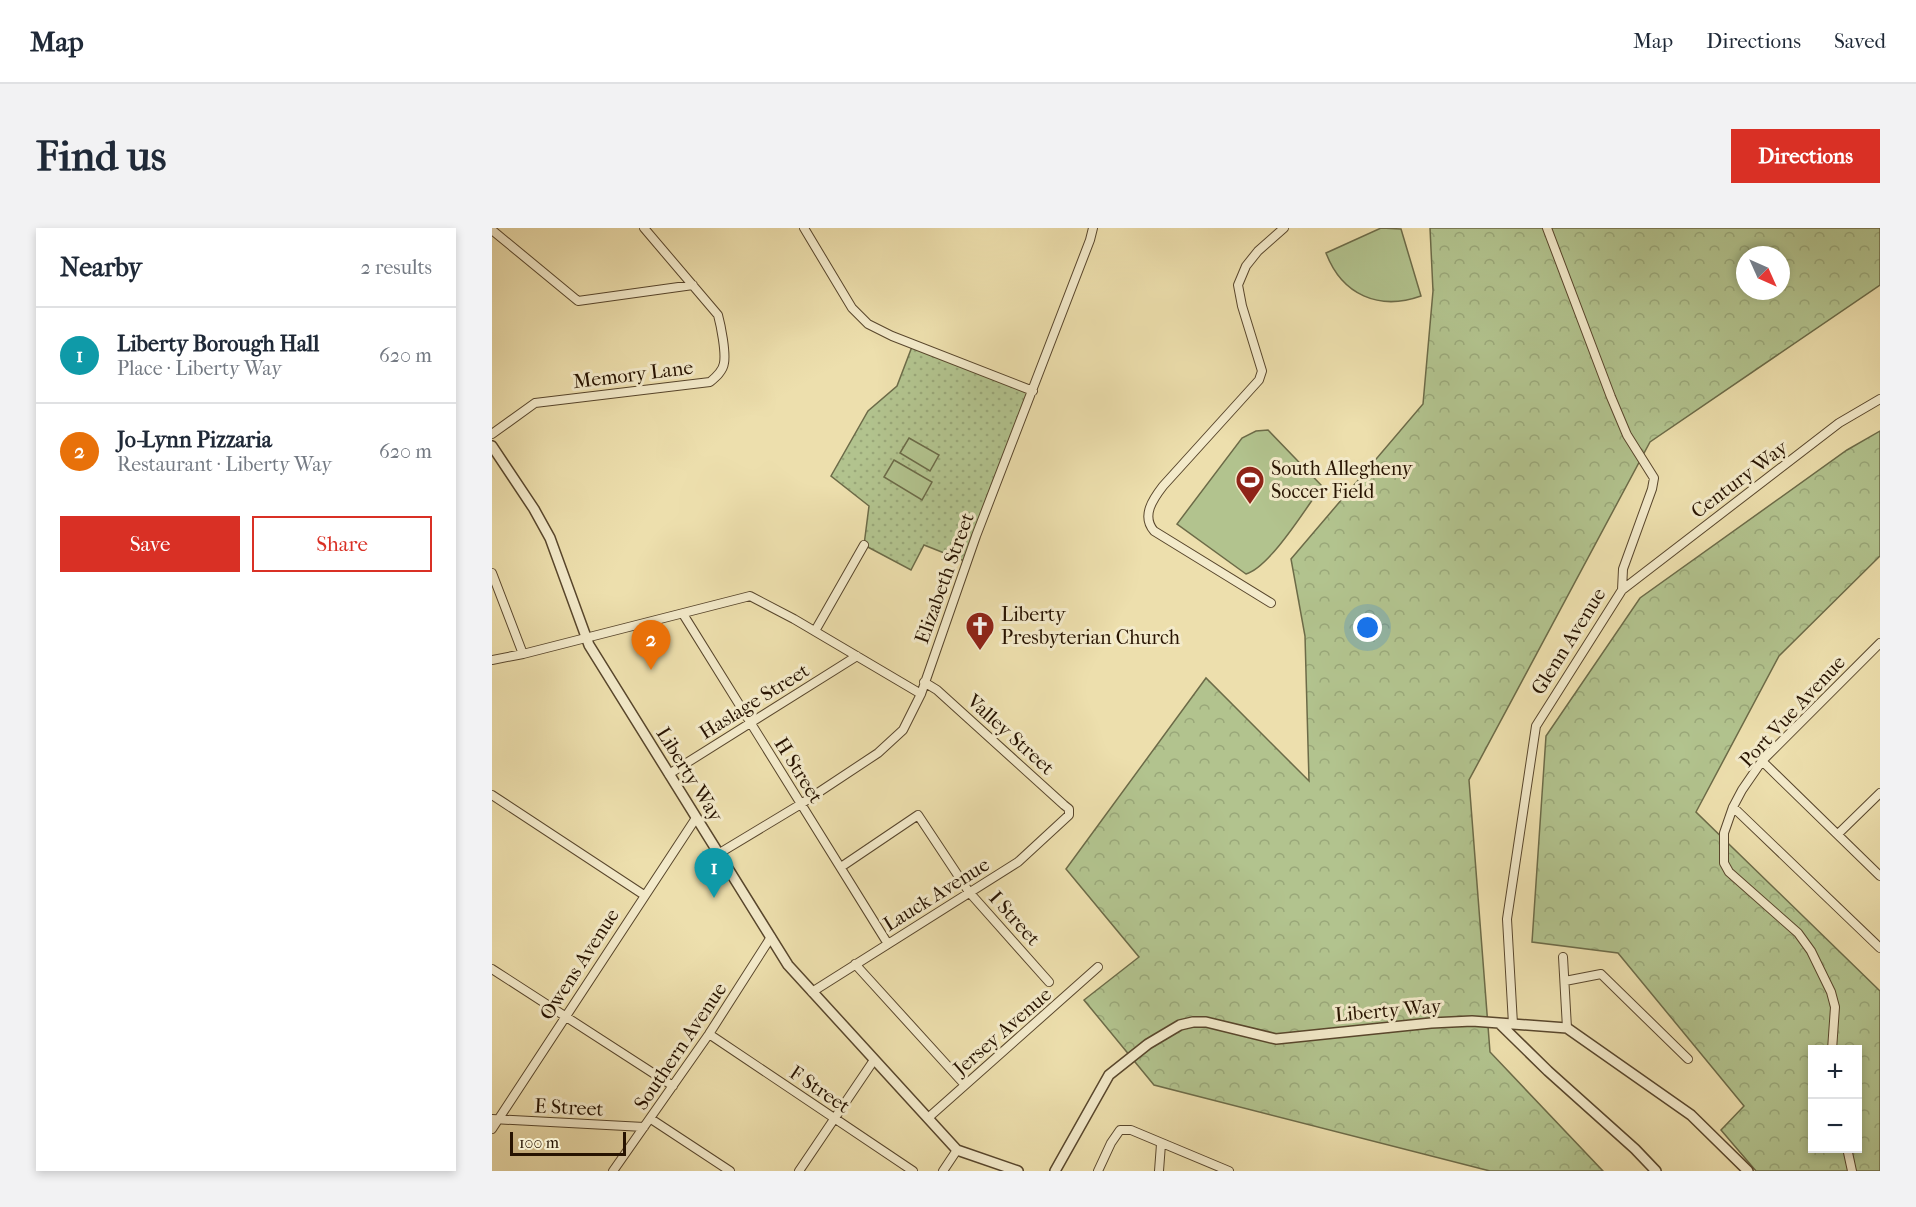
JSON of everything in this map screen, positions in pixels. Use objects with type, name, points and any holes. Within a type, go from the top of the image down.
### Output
[{"type":"street","name":"Memory Lane","points":[[492,434],[535,403],[710,382],[720,373],[724,363],[718,315],[644,228]]},
{"type":"street","points":[[804,228],[852,308],[868,324],[892,336],[1033,391]]},
{"type":"street","name":"Elizabeth Street","points":[[718,854],[801,804],[878,753],[895,740],[903,730],[921,694],[976,536],[1093,228]]},
{"type":"street","points":[[1271,603],[1154,531],[1150,526],[1148,516],[1152,501],[1163,486],[1259,380],[1262,371],[1238,285],[1246,266],[1258,251],[1284,228]]},
{"type":"street","name":"Glenn Avenue","points":[[1513,1024],[1507,920],[1536,726],[1622,590],[1623,569],[1654,478],[1627,435],[1547,228]]},
{"type":"street","points":[[492,230],[578,301],[693,285]]},
{"type":"street","name":"Century Way","points":[[1622,590],[1839,423],[1880,399]]},
{"type":"street","name":"Liberty Way","points":[[492,446],[534,509],[550,538],[587,638],[788,965],[957,1150],[1018,1171]]},
{"type":"street","points":[[815,631],[864,546]]},
{"type":"street","points":[[492,573],[524,654]]},
{"type":"street","points":[[492,660],[524,654],[750,596],[815,631],[921,694]]},
{"type":"street","name":"H Street","points":[[682,614],[888,944]]},
{"type":"street","name":"Port Vue Avenue","points":[[1832,1045],[1835,1007],[1831,992],[1811,951],[1798,933],[1729,872],[1724,862],[1724,833],[1733,807],[1762,761],[1880,643]]},
{"type":"street","name":"Haslage Street","points":[[669,774],[857,656]]},
{"type":"street","name":"Valley Street","points":[[924,682],[937,690],[1064,805],[1069,810],[1069,815]]},
{"type":"street","points":[[1762,761],[1880,876]]},
{"type":"street","points":[[1838,834],[1880,793]]},
{"type":"street","points":[[492,795],[644,895]]},
{"type":"street","points":[[1733,807],[1880,948]]},
{"type":"street","name":"I Street","points":[[841,867],[918,815],[969,892],[1049,982]]},
{"type":"street","name":"Lauck Avenue","points":[[812,992],[1018,862],[1069,815]]},
{"type":"street","name":"Owens Avenue","points":[[492,1129],[495,1119],[696,818]]},
{"type":"street","name":"Southern Avenue","points":[[613,1171],[709,1034],[771,937]]},
{"type":"street","points":[[1563,957],[1568,1028],[1691,1115],[1748,1171]]},
{"type":"street","points":[[855,964],[965,1085]]},
{"type":"street","name":"Jersey Avenue","points":[[928,1118],[1098,967]]},
{"type":"street","points":[[492,969],[673,1086]]},
{"type":"street","points":[[1565,981],[1600,974],[1688,1059]]},
{"type":"street","name":"Liberty Way","points":[[1055,1171],[1109,1075],[1148,1044],[1180,1025],[1206,1022],[1275,1039],[1472,1021],[1568,1028]]},
{"type":"street","points":[[1499,1023],[1656,1171]]},
{"type":"street","name":"F Street","points":[[709,1034],[913,1171]]},
{"type":"street","points":[[799,1171],[874,1060]]},
{"type":"street","name":"E Street","points":[[495,1119],[644,1127]]},
{"type":"street","points":[[651,1119],[730,1171]]},
{"type":"street","points":[[1098,1171],[1120,1130],[1131,1130],[1229,1171]]},
{"type":"street","points":[[1159,1171],[1161,1144]]},
{"type":"street","points":[[943,1171],[957,1150]]},
{"type":"street","points":[[1848,1153],[1852,1171]]},
{"type":"green space","points":[[1381,228],[1401,229],[1421,296],[1391,302],[1364,296],[1342,280],[1333,268],[1326,253]]},
{"type":"green space","points":[[1430,228],[1880,228],[1880,285],[1650,442],[1469,780],[1490,1052],[1603,1171],[1490,1171],[1154,1085],[1084,1000],[1139,957],[1066,869],[1206,678],[1309,781],[1305,636],[1291,559],[1423,404],[1433,291]]},
{"type":"green space","points":[[913,344],[1033,391],[967,562],[924,545],[911,570],[864,545],[869,506],[831,476],[868,411],[897,386]]},
{"type":"green space","name":"South Allegheny Soccer Field","points":[[1268,430],[1322,486],[1276,549],[1256,569],[1246,574],[1177,524],[1242,438],[1256,431]]},
{"type":"green space","points":[[1880,431],[1880,556],[1779,656],[1696,812],[1880,991],[1880,1171],[1756,1171],[1721,1130],[1744,1106],[1618,953],[1532,942],[1546,736],[1640,598],[1847,450]]},
{"type":"green space","points":[[909,438],[939,455],[930,471],[900,453]]},
{"type":"green space","points":[[894,460],[932,482],[922,500],[884,477]]},
{"type":"place","name":"South Allegheny Soccer Field","points":[[1250,506]]},
{"type":"place","name":"Liberty Presbyterian Church","points":[[980,652]]},
{"type":"place","name":"Jo-Lynn Pizzaria","points":[[651,670]]},
{"type":"place","name":"Liberty Borough Hall","points":[[714,898]]}]
